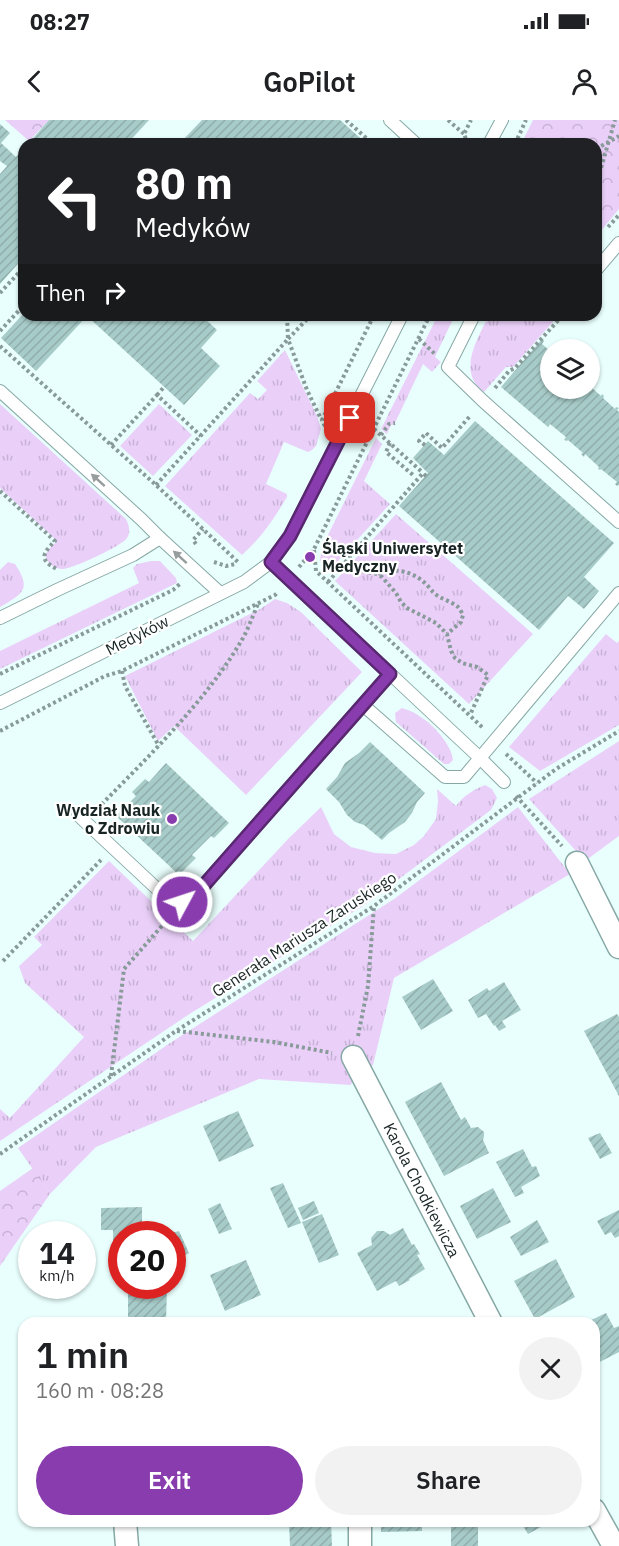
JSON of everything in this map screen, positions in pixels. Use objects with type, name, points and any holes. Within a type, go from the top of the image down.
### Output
[{"type":"street","points":[[577,862],[619,947]]},
{"type":"street","name":"Karola Chodkiewicza","points":[[353,1057],[483,1317]]},
{"type":"street","points":[[600,1521],[614,1546]]},
{"type":"street","points":[[125,1527],[127,1546]]},
{"type":"street","points":[[360,1527],[360,1546]]},
{"type":"lane","points":[[390,120],[410,138]]},
{"type":"lane","points":[[492,138],[501,120]]},
{"type":"lane","points":[[602,263],[619,243]]},
{"type":"lane","name":"Medyków","points":[[0,703],[244,582],[271,562],[290,536],[399,321]]},
{"type":"lane","points":[[471,321],[448,367],[619,522]]},
{"type":"lane","points":[[0,391],[220,593]]},
{"type":"lane","points":[[0,618],[133,555],[160,538]]},
{"type":"lane","points":[[271,562],[504,782]]},
{"type":"lane","points":[[363,705],[446,777],[464,777],[619,593]]},
{"type":"lane","points":[[78,815],[170,901],[182,902],[198,892],[390,674]]},
{"type":"path","points":[[346,120],[366,138]]},
{"type":"path","points":[[448,120],[466,138]]},
{"type":"path","points":[[464,134],[471,120]]},
{"type":"path","points":[[518,138],[526,120]]},
{"type":"path","points":[[602,165],[615,120]]},
{"type":"path","points":[[602,145],[619,136]]},
{"type":"path","points":[[0,293],[18,274]]},
{"type":"path","points":[[0,331],[18,312]]},
{"type":"path","points":[[287,321],[288,339],[307,390],[322,420]]},
{"type":"path","points":[[156,485],[305,321]]},
{"type":"path","points":[[425,445],[419,441],[426,433],[442,448],[509,371],[515,368],[558,321]]},
{"type":"path","points":[[0,346],[156,485],[239,563],[226,566],[213,562]]},
{"type":"path","points":[[111,445],[164,387]]},
{"type":"path","points":[[157,394],[201,436]]},
{"type":"path","points":[[381,436],[389,424],[395,423]]},
{"type":"path","points":[[328,582],[425,474],[374,429]]},
{"type":"path","points":[[390,443],[386,452],[413,475]]},
{"type":"path","points":[[0,491],[55,541],[44,552],[44,557],[51,566],[61,570]]},
{"type":"path","points":[[198,548],[193,540],[203,529]]},
{"type":"path","points":[[314,549],[316,571],[470,715],[537,783]]},
{"type":"path","points":[[341,567],[382,577],[407,608],[436,623],[447,634],[455,658],[462,663],[477,667],[488,675],[470,715]]},
{"type":"path","points":[[377,574],[388,570],[398,570],[418,577],[433,592],[457,606],[463,615],[461,622],[447,634]]},
{"type":"path","points":[[0,675],[173,590],[181,584],[180,576]]},
{"type":"path","points":[[99,817],[99,807],[159,746],[217,677],[243,637],[258,603]]},
{"type":"path","points":[[122,671],[125,686],[159,746]]},
{"type":"path","name":"Generała Mariusza Zaruskiego","points":[[0,1154],[176,1031],[374,906],[556,769],[619,731]]},
{"type":"path","points":[[504,782],[577,862]]},
{"type":"path","points":[[3,961],[104,858]]},
{"type":"path","points":[[111,1076],[124,969],[182,902]]},
{"type":"path","points":[[176,1031],[274,1042],[353,1057],[368,986],[374,906]]},
{"type":"green space","points":[[5,120],[49,120],[32,138],[26,138]]},
{"type":"green space","points":[[533,120],[619,120],[619,209],[602,230],[602,138],[524,138]]},
{"type":"green space","points":[[435,321],[452,321],[435,357],[441,362],[432,372],[423,364],[394,425],[391,425],[387,434],[381,429]]},
{"type":"green space","points":[[486,321],[554,321],[513,367],[506,367],[484,392],[471,375],[470,365],[475,344]]},
{"type":"green space","points":[[285,350],[321,429],[316,446],[308,452],[284,442],[266,484],[287,494],[287,497],[267,528],[242,555],[165,486],[250,393],[258,399],[267,390],[257,381]]},
{"type":"green space","points":[[0,404],[126,519],[129,533],[123,542],[68,568],[59,569],[50,564],[46,554],[57,541],[0,488]]},
{"type":"green space","points":[[159,404],[192,435],[153,476],[120,446]]},
{"type":"green space","points":[[376,438],[382,444],[364,481],[390,504],[327,573],[320,560],[322,547]]},
{"type":"green space","points":[[396,514],[533,634],[469,704],[335,581]]},
{"type":"green space","points":[[160,561],[176,578],[177,583],[0,669],[0,651],[139,583],[133,568],[137,564]]},
{"type":"green space","points":[[8,562],[15,564],[24,585],[19,594],[0,607],[0,570]]},
{"type":"green space","points":[[275,599],[301,612],[362,672],[246,795],[174,726],[158,741],[125,676],[260,609]]},
{"type":"green space","points":[[606,634],[617,643],[619,641],[619,725],[540,771],[509,747]]},
{"type":"green space","points":[[402,708],[424,719],[435,729],[452,754],[453,760],[449,764],[444,764],[396,722],[395,713]]},
{"type":"green space","points":[[619,741],[619,836],[585,861],[529,799]]},
{"type":"green space","points":[[485,785],[492,789],[497,798],[491,810],[363,906],[188,1015],[0,1141],[0,1109],[10,1118],[84,1037],[25,983],[19,966],[42,945],[34,937],[109,861],[193,941],[321,807],[334,834],[351,847],[375,853],[396,854],[414,845],[424,836],[436,819],[437,789],[456,806],[462,799]]},
{"type":"green space","points":[[518,807],[570,874],[394,978],[373,1065],[350,1085],[259,1079],[96,1147],[50,1194],[18,1148],[170,1043],[394,899]]},
{"type":"green space","points":[[33,1168],[50,1194],[31,1221],[18,1221],[18,1240],[0,1266],[0,1191]]},
{"type":"building","points":[[49,120],[149,120],[132,138],[33,138]]},
{"type":"building","points":[[202,120],[340,120],[360,138],[185,138]]},
{"type":"building","points":[[0,124],[10,133],[1,143],[16,157],[18,155],[18,264],[0,284],[0,174],[7,166],[0,161]]},
{"type":"building","points":[[18,320],[82,321],[36,371],[1,338]]},
{"type":"building","points":[[92,321],[207,321],[217,330],[201,348],[220,366],[184,405]]},
{"type":"building","points":[[540,341],[540,399],[600,399],[602,394],[603,398],[615,409],[619,408],[617,410],[619,412],[619,485],[617,486],[615,484],[617,482],[598,469],[599,467],[585,454],[584,457],[581,454],[583,453],[568,440],[564,440],[566,437],[550,424],[548,427],[501,387]]},
{"type":"building","points":[[475,421],[614,543],[584,577],[599,591],[584,609],[568,596],[539,630],[399,506],[428,473],[413,458],[428,441],[444,455]]},
{"type":"building","points":[[370,742],[425,793],[405,822],[382,840],[347,815],[339,802],[326,789],[337,777],[345,763]]},
{"type":"building","name":"Wydział Nauk o Zdrowiu","points":[[166,763],[229,823],[214,838],[211,836],[192,855],[196,858],[179,875],[116,816],[136,796],[132,792],[145,779],[149,782]]},
{"type":"building","points":[[433,979],[453,1011],[421,1030],[402,997]]},
{"type":"building","points":[[504,982],[521,1010],[502,1021],[506,1027],[499,1031],[486,1014],[478,1018],[468,1000],[487,988],[489,991]]},
{"type":"building","points":[[617,1014],[619,1017],[619,1096],[584,1031]]},
{"type":"building","points":[[441,1082],[461,1120],[465,1117],[471,1128],[478,1127],[484,1132],[483,1140],[489,1153],[444,1176],[405,1102]]},
{"type":"building","points":[[238,1111],[254,1146],[219,1162],[203,1126]]},
{"type":"building","points":[[600,1133],[612,1153],[600,1159],[588,1138]]},
{"type":"building","points":[[523,1149],[532,1167],[536,1166],[540,1176],[521,1187],[524,1193],[515,1197],[496,1162]]},
{"type":"building","points":[[283,1183],[301,1223],[288,1228],[270,1188]]},
{"type":"building","points":[[493,1188],[511,1222],[477,1239],[460,1206]]},
{"type":"building","points":[[314,1201],[319,1213],[303,1220],[298,1208]]},
{"type":"building","points":[[220,1203],[232,1229],[219,1234],[208,1209]]},
{"type":"building","points":[[142,1207],[142,1221],[108,1221],[108,1230],[101,1230],[101,1208]]},
{"type":"building","points":[[619,1210],[619,1236],[615,1238],[611,1232],[605,1235],[597,1221]]},
{"type":"building","points":[[322,1214],[339,1255],[319,1263],[302,1222]]},
{"type":"building","points":[[537,1220],[549,1242],[521,1256],[510,1237]]},
{"type":"building","points":[[403,1228],[420,1254],[417,1255],[425,1269],[399,1286],[396,1281],[377,1291],[357,1253],[372,1245],[371,1238],[377,1231],[384,1231],[390,1235]]},
{"type":"building","points":[[556,1259],[575,1297],[539,1317],[534,1317],[514,1281]]},
{"type":"building","points":[[246,1260],[261,1295],[225,1311],[210,1275]]},
{"type":"building","points":[[128,1299],[167,1299],[166,1317],[128,1317]]},
{"type":"building","points":[[606,1313],[614,1328],[619,1326],[619,1352],[600,1362],[600,1317],[598,1317]]},
{"type":"building","points":[[289,1527],[331,1527],[332,1546],[290,1546]]},
{"type":"building","points":[[381,1527],[422,1527],[422,1531],[381,1532]]},
{"type":"building","points":[[451,1527],[478,1527],[478,1546],[451,1546]]},
{"type":"building","points":[[524,1527],[541,1527],[528,1534]]},
{"type":"place","name":"Śląski Uniwersytet Medyczny","points":[[310,557]]},
{"type":"place","name":"Wydział Nauk o Zdrowiu","points":[[172,819]]},
{"type":"route","points":[[182,902],[198,892],[390,674],[271,562],[290,536],[350,418]]}]
